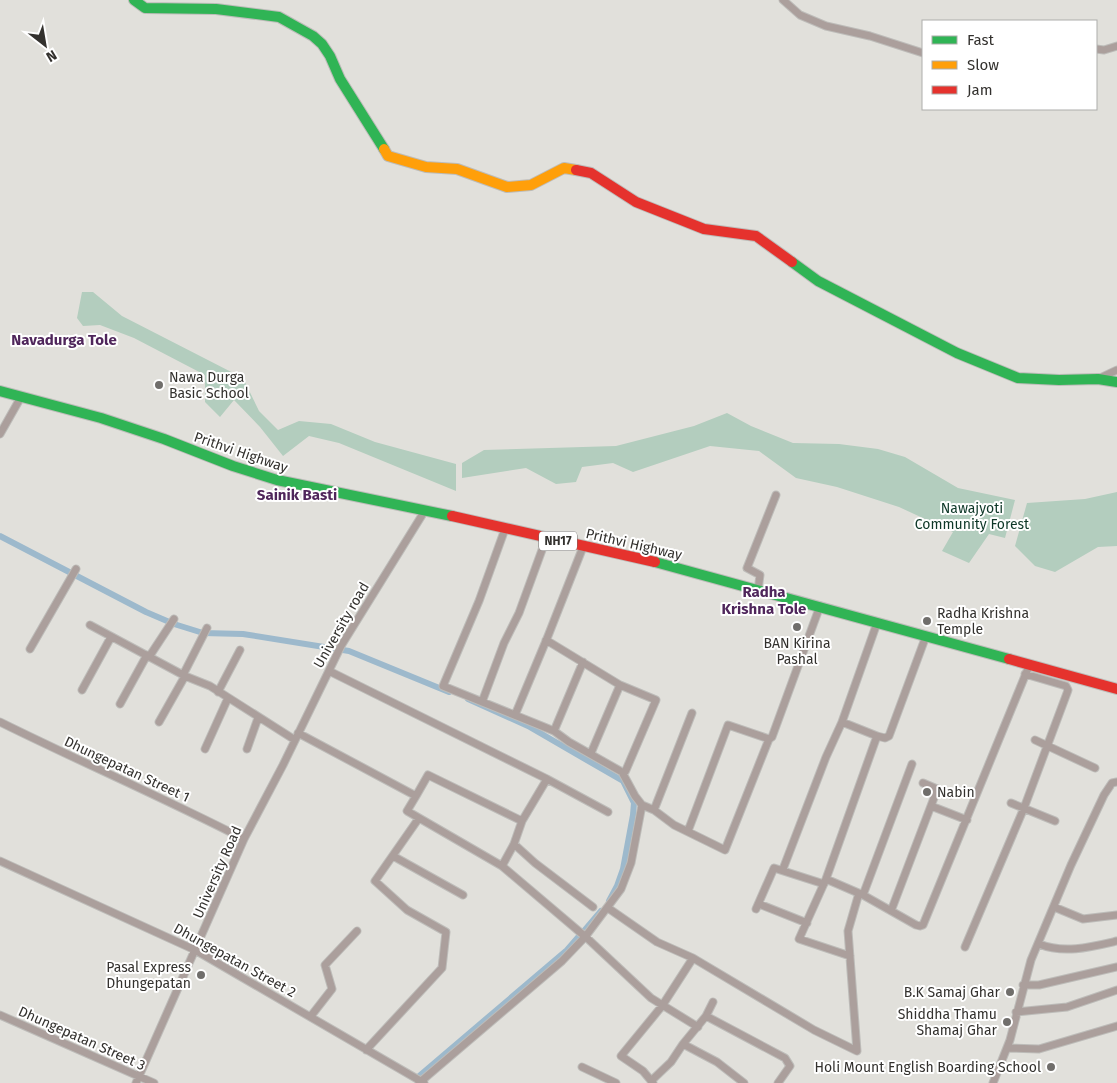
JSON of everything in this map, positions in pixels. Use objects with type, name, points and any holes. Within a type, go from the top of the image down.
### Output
[{"type":"main road","points":[[134,0],[145,8],[216,9],[279,18],[313,36],[322,44],[330,56],[340,79],[388,156],[426,167],[457,169],[507,187],[531,185],[564,168],[591,173],[636,202],[704,229],[756,236],[818,281],[957,353],[1018,378],[1098,379],[1117,382]]},
{"type":"main road","name":"Prithvi Highway","points":[[0,391],[101,418],[277,480],[664,564],[926,636],[1027,670],[1117,689]]},
{"type":"street","points":[[782,0],[800,15],[826,26],[870,36],[922,53]]},
{"type":"street","points":[[1097,49],[1104,50],[1117,46]]},
{"type":"street","points":[[1098,379],[1117,370]]},
{"type":"street","points":[[0,434],[21,396]]},
{"type":"street","points":[[758,590],[760,575],[747,568],[776,495]]},
{"type":"street","name":"University road","points":[[288,755],[341,646],[424,512]]},
{"type":"street","points":[[505,529],[479,601],[443,686],[554,731],[569,742],[622,772],[642,805],[654,810],[674,825],[725,850],[768,739],[772,737],[820,606]]},
{"type":"street","points":[[482,702],[504,643],[519,612],[546,539]]},
{"type":"street","points":[[515,715],[582,547]]},
{"type":"street","points":[[30,649],[76,568]]},
{"type":"street","points":[[120,704],[148,656],[174,619]]},
{"type":"street","points":[[783,869],[826,757],[842,722],[877,623]]},
{"type":"street","points":[[90,625],[184,676],[210,686],[258,718],[416,796]]},
{"type":"street","points":[[159,722],[208,628]]},
{"type":"street","points":[[842,722],[878,736],[885,738],[889,736],[926,636]]},
{"type":"street","points":[[82,690],[110,637]]},
{"type":"street","points":[[546,640],[620,685],[656,700],[626,770],[622,772]]},
{"type":"street","points":[[218,692],[240,650]]},
{"type":"street","points":[[554,731],[583,662]]},
{"type":"street","points":[[807,923],[758,906],[774,868],[825,881],[861,894],[916,925],[920,926],[925,923],[1027,670],[1066,686],[1068,690],[1024,808],[966,947]]},
{"type":"street","points":[[329,671],[547,779],[608,812]]},
{"type":"street","points":[[591,753],[620,685]]},
{"type":"street","points":[[205,749],[228,698]]},
{"type":"street","points":[[654,810],[692,713]]},
{"type":"street","points":[[246,749],[258,718]]},
{"type":"street","name":"Dhungepatan Street 1","points":[[0,722],[188,810],[244,839]]},
{"type":"street","points":[[688,831],[728,725],[768,739]]},
{"type":"street","points":[[850,956],[798,939],[825,881],[878,736]]},
{"type":"street","points":[[1035,740],[1095,768]]},
{"type":"street","name":"University Road","points":[[138,1080],[244,839],[288,755]]},
{"type":"street","points":[[608,908],[657,942],[693,958],[814,1030],[857,1051],[849,927],[912,764]]},
{"type":"street","points":[[522,821],[428,776],[407,811],[502,866],[586,937],[651,998],[698,1026]]},
{"type":"street","points":[[502,866],[514,844],[522,821],[547,779]]},
{"type":"street","points":[[993,1083],[1007,1048],[1024,985],[1071,865],[1104,795],[1112,783],[1117,782]]},
{"type":"street","points":[[923,784],[951,795]]},
{"type":"street","points":[[891,911],[938,790]]},
{"type":"street","points":[[1011,803],[1055,822]]},
{"type":"street","points":[[421,1082],[562,961],[586,937],[621,889],[631,862],[642,805]]},
{"type":"street","points":[[931,806],[967,820]]},
{"type":"street","points":[[366,1050],[442,968],[446,932],[407,910],[375,881],[418,818]]},
{"type":"street","points":[[514,844],[535,863],[593,907]]},
{"type":"street","points":[[393,856],[463,895]]},
{"type":"street","name":"Dhungepatan Street 2","points":[[0,861],[195,950],[421,1082]]},
{"type":"street","points":[[1054,907],[1083,919],[1117,915]]},
{"type":"street","points":[[310,1016],[332,989],[325,965],[357,931]]},
{"type":"street","points":[[1039,944],[1050,949],[1068,950],[1117,941]]},
{"type":"street","points":[[693,958],[662,1006],[621,1056],[643,1071],[652,1082],[671,1062],[706,1016],[713,1002]]},
{"type":"street","points":[[1024,985],[1039,985],[1117,967]]},
{"type":"street","points":[[1016,1012],[1067,1007],[1117,990]]},
{"type":"street","name":"Dhungepatan Street 3","points":[[0,1015],[138,1080],[154,1083]]},
{"type":"street","points":[[706,1016],[785,1058],[790,1066],[778,1083]]},
{"type":"street","points":[[1007,1048],[1039,1049],[1117,1026]]},
{"type":"street","points":[[683,1044],[716,1062],[744,1083]]},
{"type":"street","points":[[582,1067],[616,1083]]},
{"type":"green space","points":[[82,292],[93,292],[122,316],[243,378],[259,411],[278,430],[299,421],[331,424],[375,442],[456,464],[456,491],[339,443],[309,436],[283,456],[260,427],[234,400],[220,417],[205,402],[205,375],[134,338],[100,325],[83,326],[77,318]]},
{"type":"green space","name":"Nawajyoti Community Forest","points":[[727,413],[751,426],[793,443],[839,444],[878,449],[905,457],[958,488],[1015,500],[1005,538],[989,534],[969,563],[942,551],[953,532],[899,507],[837,487],[796,478],[759,451],[710,446],[633,472],[613,463],[582,467],[576,482],[556,484],[526,468],[462,478],[462,463],[484,450],[616,446],[694,426]]},
{"type":"green space","points":[[1117,492],[1117,546],[1098,547],[1055,572],[1035,566],[1015,546],[1027,503],[1085,499]]},
{"type":"waterway","points":[[0,536],[146,612],[174,624],[203,633],[243,634],[349,651],[449,692]]},
{"type":"waterway","points":[[468,699],[528,726],[623,781],[634,803],[633,815],[623,869],[609,901]]},
{"type":"waterway","points":[[584,931],[601,911]]},
{"type":"waterway","points":[[418,1077],[567,950],[580,935]]},
{"type":"traffic: fast","points":[[134,0],[145,8],[216,9],[279,17],[313,36],[322,44],[330,56],[340,79],[384,149]]},
{"type":"traffic: fast","points":[[792,262],[818,281],[957,353],[1018,378],[1098,379],[1117,382]]},
{"type":"traffic: fast","points":[[0,391],[101,418],[277,480],[452,516]]},
{"type":"traffic: fast","points":[[655,562],[1009,659]]},
{"type":"traffic: slow","points":[[384,149],[388,156],[426,167],[457,169],[507,187],[531,185],[564,168],[576,170]]},
{"type":"traffic: jam","points":[[576,170],[591,173],[636,202],[704,229],[756,236],[792,262]]},
{"type":"traffic: jam","points":[[452,516],[655,562]]},
{"type":"traffic: jam","points":[[1009,659],[1117,689]]},
{"type":"place","name":"Nawa Durga Basic School","points":[[159,385]]},
{"type":"place","name":"Radha Krishna Temple","points":[[927,621]]},
{"type":"place","name":"BAN Kirina Pashal","points":[[797,627]]},
{"type":"place","name":"Nabin","points":[[927,792]]},
{"type":"place","name":"Pasal Express Dhungepatan","points":[[201,975]]},
{"type":"place","name":"B.K Samaj Ghar","points":[[1010,992]]},
{"type":"place","name":"Shiddha Thamu Shamaj Ghar","points":[[1007,1022]]},
{"type":"place","name":"Holi Mount English Boarding School","points":[[1051,1067]]},
{"type":"district","name":"Navadurga Tole","points":[[64,340]]},
{"type":"district","name":"Sainik Basti","points":[[297,495]]},
{"type":"district","name":"Radha Krishna Tole","points":[[764,600]]}]
